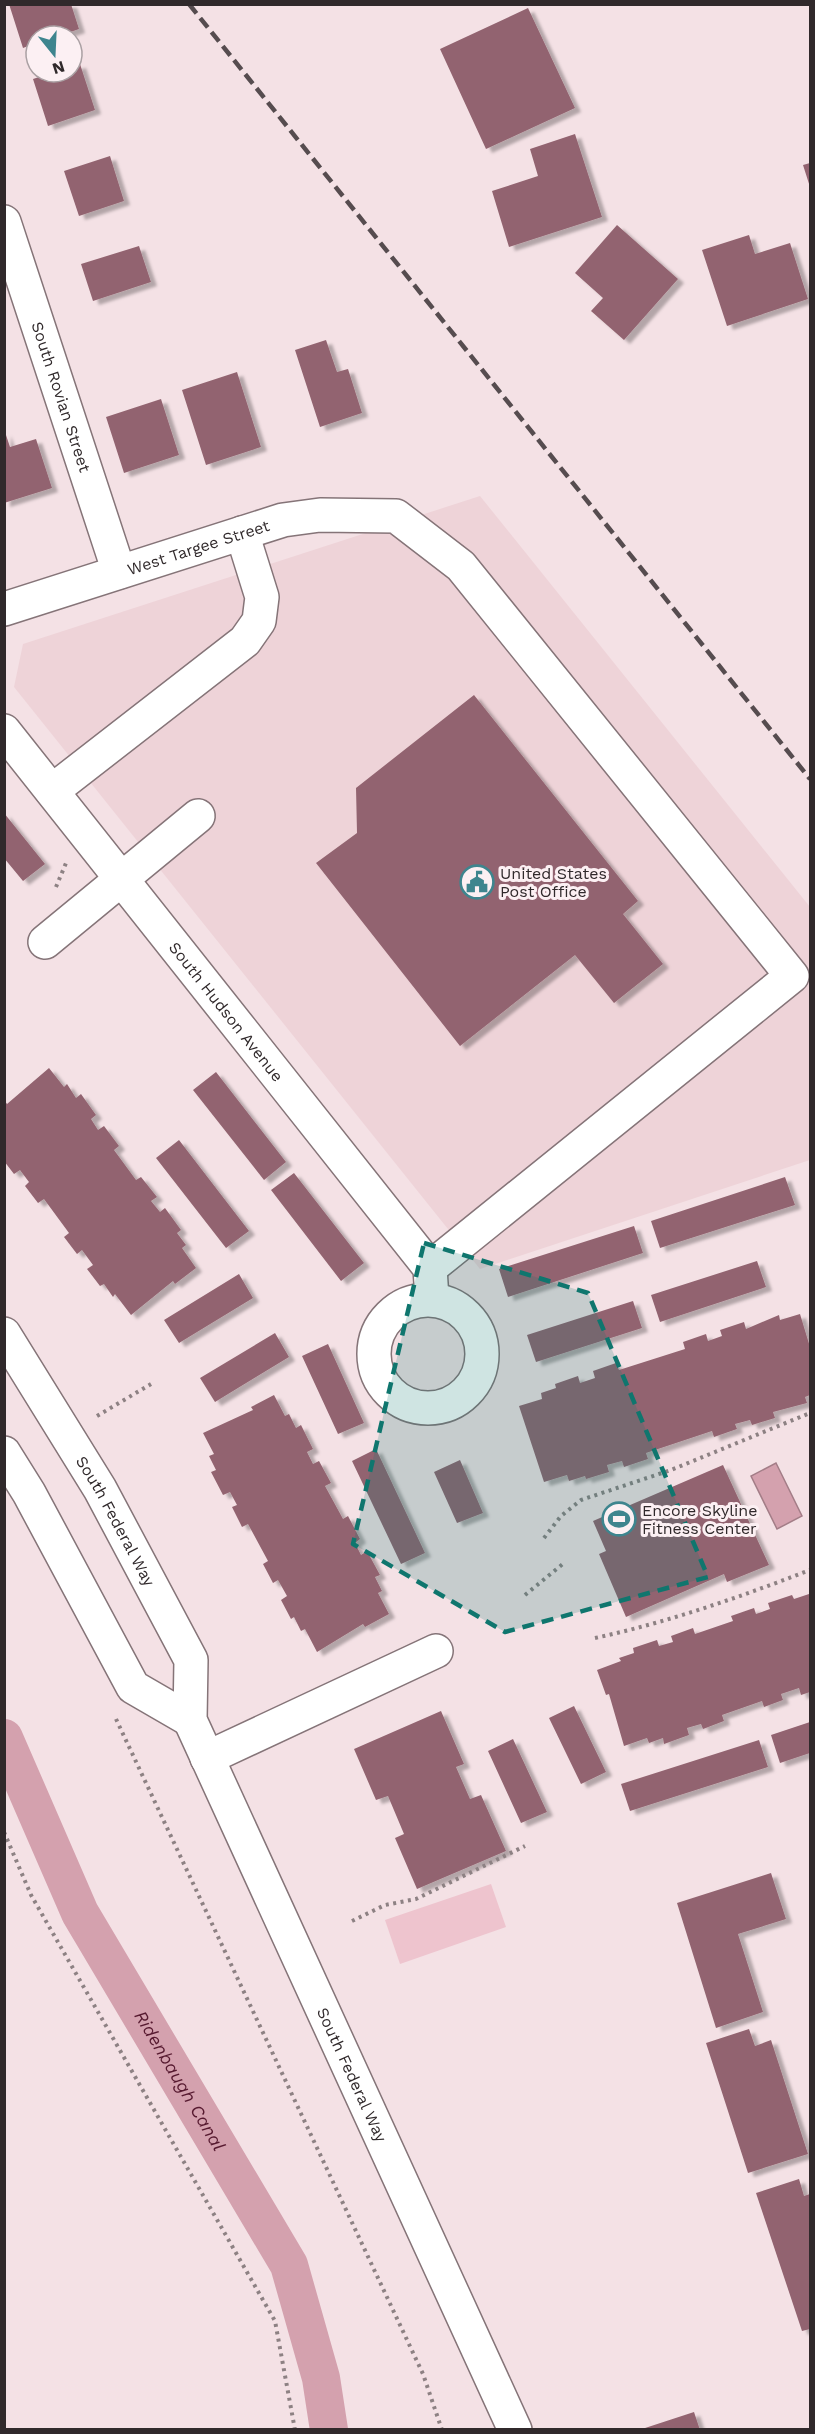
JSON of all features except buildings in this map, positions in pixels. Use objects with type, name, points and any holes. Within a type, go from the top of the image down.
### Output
[{"type":"main road","name":"South Rovian Street","points":[[4,222],[119,572]]},
{"type":"main road","name":"West Targee Street","points":[[4,609],[283,520],[320,515],[396,516],[461,566],[792,976],[431,1284]]},
{"type":"main road","points":[[52,791],[245,641],[259,621],[262,597],[242,533]]},
{"type":"main road","name":"South Hudson Avenue","points":[[4,732],[121,879],[431,1284]]},
{"type":"main road","points":[[45,942],[198,816]]},
{"type":"main road","name":"South Federal Way","points":[[4,1334],[99,1489],[191,1660],[190,1720],[515,2430]]},
{"type":"main road","points":[[4,1454],[29,1493],[134,1687],[190,1720]]},
{"type":"main road","points":[[207,1758],[436,1651]]},
{"type":"path","points":[[52,895],[67,863]]},
{"type":"path","points":[[97,1416],[152,1384]]},
{"type":"path","points":[[544,1538],[561,1515],[581,1500],[671,1470],[810,1413]]},
{"type":"path","points":[[525,1595],[564,1563]]},
{"type":"path","points":[[595,1638],[635,1630],[740,1597],[810,1570]]},
{"type":"path","points":[[114,1714],[423,2374],[442,2430]]},
{"type":"path","points":[[4,1832],[31,1895],[275,2321],[295,2430]]},
{"type":"path","points":[[352,1921],[385,1905],[416,1899],[525,1846]]},
{"type":"highlighted area","points":[[424,1243],[588,1293],[708,1577],[505,1632],[353,1544]]},
{"type":"shaded area","points":[[480,496],[810,907],[810,1160],[480,1269],[14,687],[23,644]]},
{"type":"shaded area","points":[[776,1463],[802,1516],[777,1529],[751,1476]]},
{"type":"shaded area","points":[[491,1884],[506,1927],[400,1964],[385,1920]]},
{"type":"waterway","name":"Ridenbaugh Canal","points":[[4,1738],[80,1913],[289,2265],[321,2378],[329,2430]]},
{"type":"railway","points":[[189,4],[810,779]]},
{"type":"place","name":"United States Post Office","points":[[477,882]]},
{"type":"place","name":"Encore Skyline Fitness Center","points":[[619,1519]]}]
